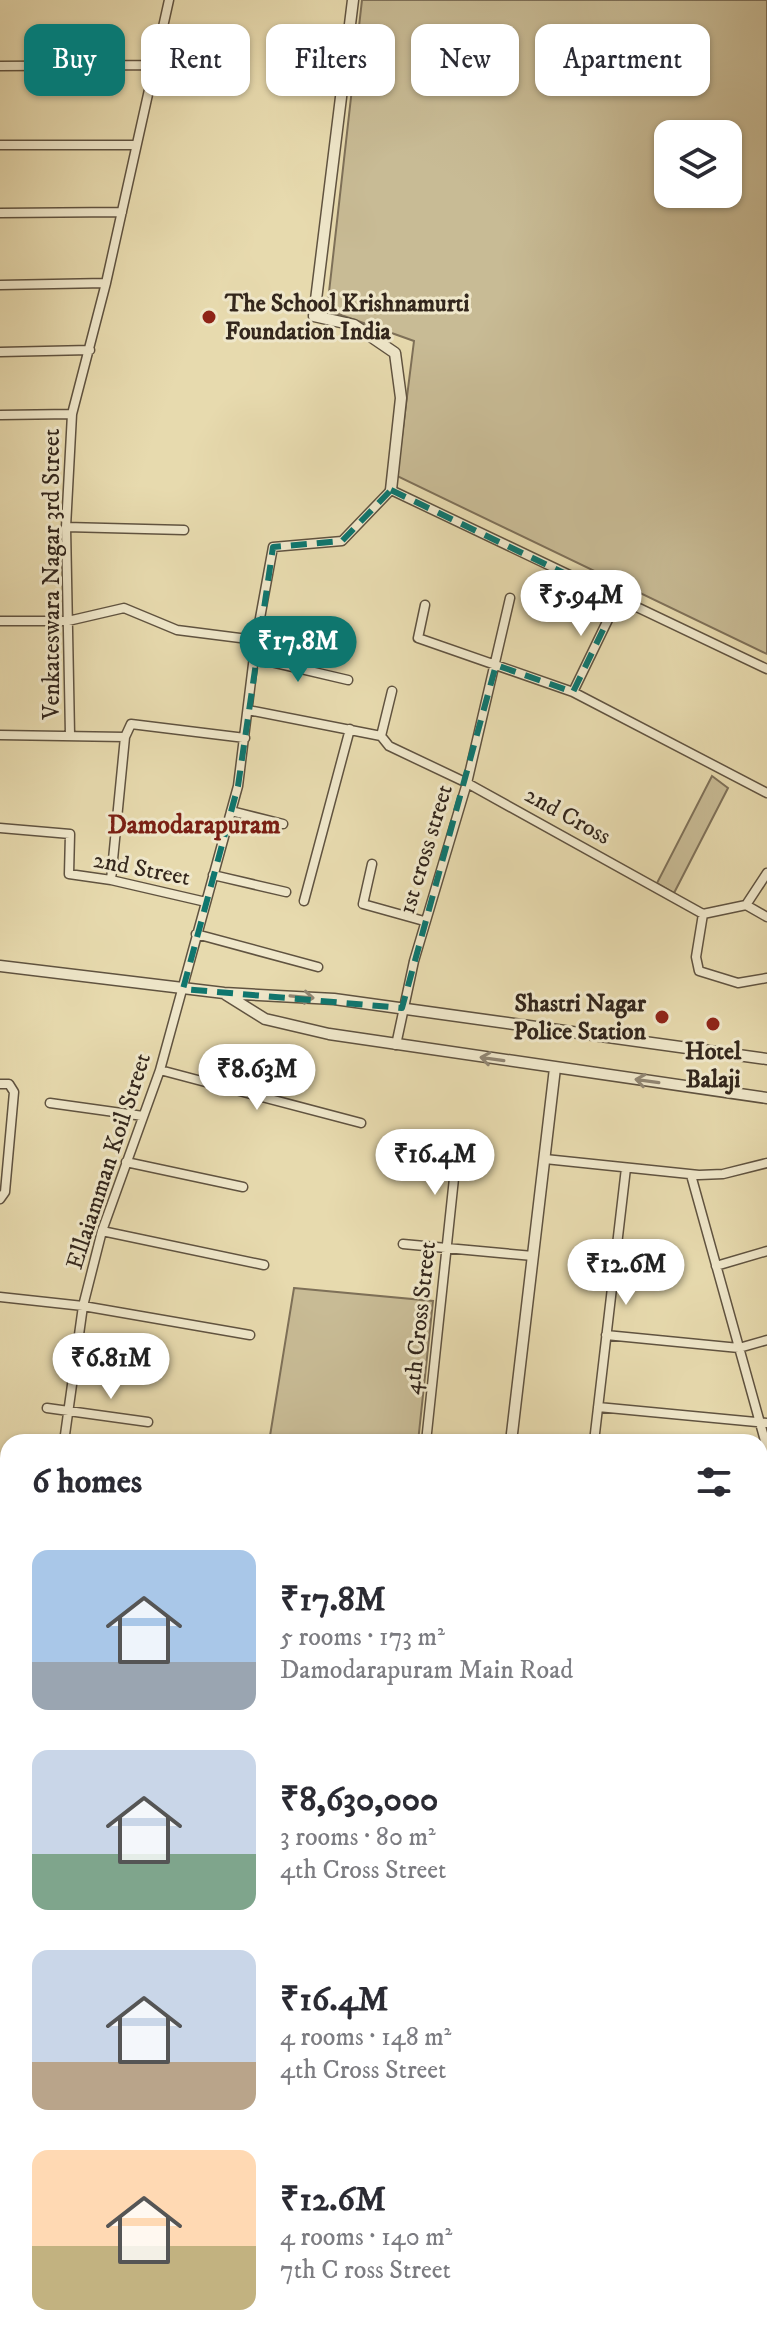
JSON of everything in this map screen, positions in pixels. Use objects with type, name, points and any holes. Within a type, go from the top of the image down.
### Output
[{"type":"street","name":"Venkateswara Nagar 3rd Street","points":[[164,24],[169,0]]},
{"type":"street","points":[[353,0],[314,316],[354,325],[395,353],[401,398],[391,490],[767,669]]},
{"type":"street","points":[[0,66],[141,65]]},
{"type":"street","name":"Venkateswara Nagar 3rd Street","points":[[70,735],[66,527],[72,414],[106,283],[148,96]]},
{"type":"street","points":[[0,145],[136,145]]},
{"type":"street","points":[[0,213],[122,212]]},
{"type":"street","points":[[0,285],[106,283]]},
{"type":"street","points":[[0,352],[90,350]]},
{"type":"street","points":[[0,415],[72,414]]},
{"type":"street","name":"Ellaiamman Koil Street","points":[[65,1434],[83,1306],[102,1231],[160,1070],[231,811],[273,547],[342,541],[391,490]]},
{"type":"street","points":[[66,527],[184,530]]},
{"type":"street","name":"1st cross street","points":[[396,1045],[424,921],[467,783],[510,598]]},
{"type":"street","points":[[573,692],[618,599]]},
{"type":"street","points":[[425,605],[418,638],[573,692],[767,793]]},
{"type":"street","points":[[0,621],[68,621],[124,608],[172,629],[256,640]]},
{"type":"street","points":[[254,658],[348,680]]},
{"type":"street","points":[[248,710],[381,736],[392,691]]},
{"type":"street","points":[[111,880],[125,737],[132,723],[245,738]]},
{"type":"street","points":[[304,901],[350,729]]},
{"type":"street","points":[[0,735],[125,737]]},
{"type":"street","name":"2nd Cross","points":[[381,736],[392,748],[467,783],[703,914]]},
{"type":"street","points":[[231,811],[283,824]]},
{"type":"street","name":"2nd Street","points":[[0,828],[70,834],[69,874],[111,880],[206,902]]},
{"type":"street","points":[[372,864],[363,904],[424,921]]},
{"type":"street","points":[[746,905],[767,873]]},
{"type":"street","points":[[213,875],[286,892]]},
{"type":"street","points":[[767,917],[746,905],[703,914],[696,957],[699,971],[738,983],[767,978]]},
{"type":"street","points":[[196,934],[318,967]]},
{"type":"street","points":[[0,966],[183,989],[307,997],[402,1008],[767,1059]]},
{"type":"street","points":[[224,993],[265,1019],[396,1045],[767,1098]]},
{"type":"street","points":[[512,1434],[555,1068]]},
{"type":"street","points":[[160,1070],[361,1123]]},
{"type":"street","points":[[0,1084],[13,1087],[5,1192],[0,1199]]},
{"type":"street","points":[[50,1103],[143,1116]]},
{"type":"street","name":"4th Cross Street","points":[[427,1434],[457,1150]]},
{"type":"street","points":[[545,1159],[691,1175],[723,1174],[767,1163]]},
{"type":"street","points":[[126,1162],[243,1187]]},
{"type":"street","points":[[595,1434],[626,1168]]},
{"type":"street","points":[[598,1407],[764,1424],[739,1348],[691,1175]]},
{"type":"street","points":[[102,1231],[264,1265]]},
{"type":"street","points":[[403,1244],[533,1256]]},
{"type":"street","points":[[716,1266],[767,1251]]},
{"type":"street","points":[[0,1297],[83,1306],[250,1335]]},
{"type":"street","points":[[606,1335],[739,1348],[767,1340]]},
{"type":"street","points":[[47,1408],[148,1422]]},
{"type":"highlighted area","points":[[391,490],[618,599],[573,692],[496,665],[402,1008],[183,989],[238,786],[273,547],[342,541]]},
{"type":"shaded area","points":[[362,0],[767,0],[767,654],[397,476],[414,341],[327,310],[351,96],[395,96],[395,24],[359,24]]},
{"type":"shaded area","points":[[712,776],[728,788],[674,893],[657,883]]},
{"type":"shaded area","points":[[294,1288],[433,1301],[419,1434],[270,1434]]},
{"type":"place","name":"The School Krishnamurti Foundation India","points":[[209,317]]},
{"type":"place","name":"Shastri Nagar Police Station","points":[[662,1017]]},
{"type":"place","name":"Hotel Balaji","points":[[713,1024]]},
{"type":"district","name":"Damodarapuram","points":[[194,824]]}]
